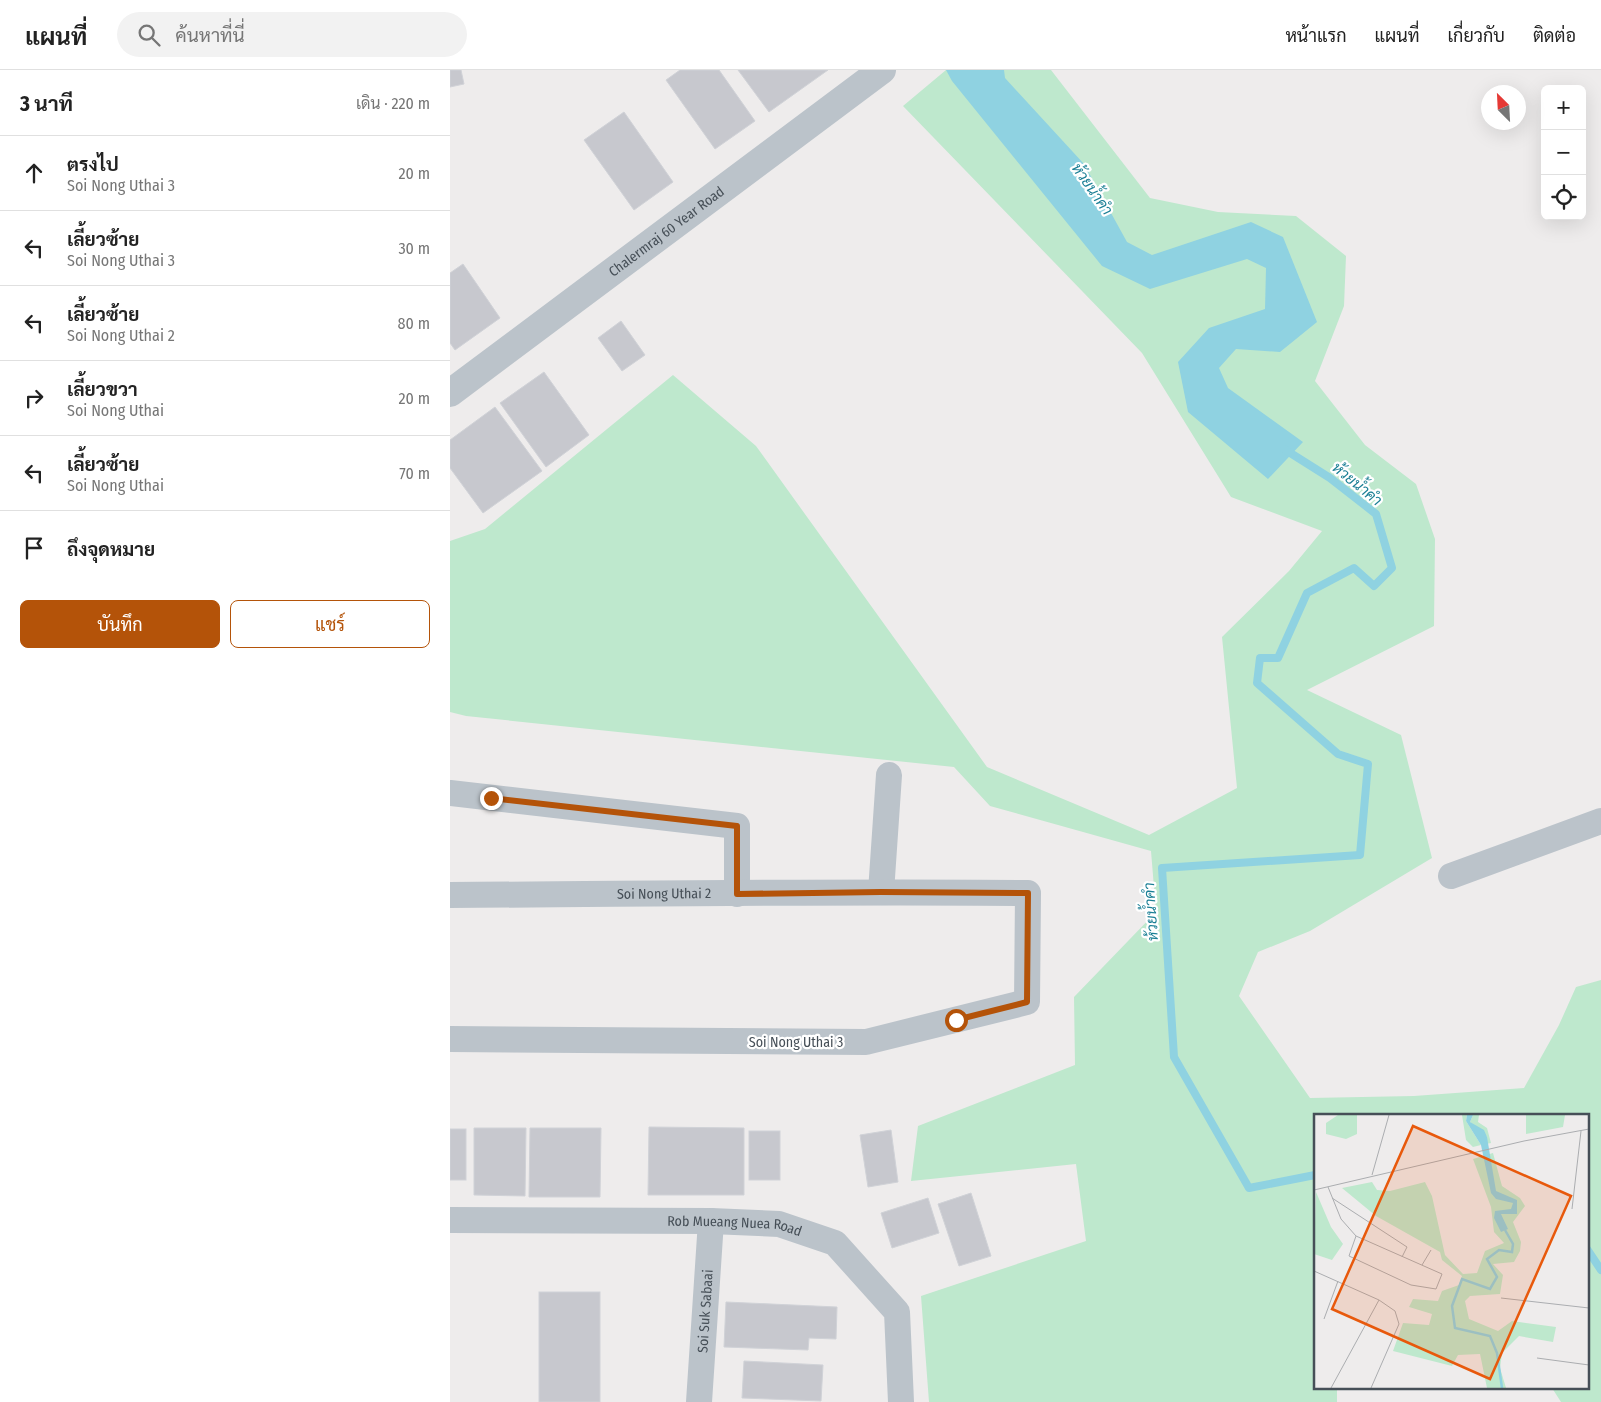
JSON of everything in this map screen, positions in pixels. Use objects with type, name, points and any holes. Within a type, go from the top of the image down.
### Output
[{"type":"street","name":"Chalermraj 60 Year Road","points":[[450,393],[882,70]]},
{"type":"street","points":[[881,892],[889,775]]},
{"type":"street","points":[[450,793],[737,826],[737,894]]},
{"type":"street","points":[[1451,876],[1601,821]]},
{"type":"street","name":"Soi Nong Uthai 2","points":[[450,895],[881,892],[1028,893]]},
{"type":"street","name":"Soi Nong Uthai 3","points":[[450,1039],[866,1042],[1027,1002],[1028,893]]},
{"type":"street","name":"Rob Mueang Nuea Road","points":[[450,1220],[711,1220],[779,1224],[835,1243],[897,1312],[901,1402]]},
{"type":"street","name":"Soi Suk Sabaai","points":[[699,1402],[711,1220]]},
{"type":"green space","points":[[946,70],[1051,70],[1150,198],[1218,212],[1296,216],[1346,256],[1344,306],[1315,381],[1365,445],[1416,484],[1435,539],[1434,626],[1307,690],[1401,735],[1432,858],[1310,931],[1258,952],[1239,996],[1310,1098],[1414,1096],[1524,1088],[1559,1025],[1576,987],[1601,980],[1601,1402],[1561,1402],[1553,1390],[1588,1390],[1588,1114],[1314,1114],[1314,1390],[1337,1390],[1337,1402],[929,1402],[921,1296],[1086,1241],[1076,1164],[911,1181],[918,1126],[1075,1065],[1074,997],[1156,912],[1151,851],[990,806],[954,767],[466,716],[450,712],[450,541],[485,529],[673,375],[756,446],[987,767],[1149,835],[1237,788],[1222,637],[1289,571],[1322,531],[1231,497],[1142,353],[903,106]]},
{"type":"water","points":[[946,70],[1004,70],[1005,78],[1084,164],[1127,242],[1152,255],[1251,222],[1283,237],[1317,322],[1280,352],[1236,349],[1219,368],[1228,388],[1303,442],[1268,479],[1188,412],[1178,362],[1209,328],[1265,309],[1266,268],[1247,259],[1150,289],[1102,266],[952,81]]},
{"type":"building","points":[[450,70],[461,70],[464,84],[450,87]]},
{"type":"building","points":[[680,70],[719,70],[755,121],[715,149],[666,80]]},
{"type":"building","points":[[738,70],[828,70],[769,112]]},
{"type":"building","points":[[624,112],[673,182],[634,210],[584,140]]},
{"type":"building","points":[[463,264],[500,318],[455,350],[450,343],[450,273]]},
{"type":"building","points":[[621,321],[645,355],[622,371],[598,338]]},
{"type":"building","points":[[544,372],[589,435],[546,467],[500,403]]},
{"type":"building","points":[[495,407],[542,471],[483,513],[450,468],[450,440]]},
{"type":"building","points":[[649,1127],[744,1128],[744,1195],[648,1195]]},
{"type":"building","points":[[474,1128],[526,1128],[525,1196],[474,1195]]},
{"type":"building","points":[[530,1128],[601,1128],[600,1197],[529,1197]]},
{"type":"building","points":[[450,1129],[466,1129],[466,1180],[450,1180]]},
{"type":"building","points":[[891,1130],[898,1182],[868,1187],[860,1135]]},
{"type":"building","points":[[749,1131],[780,1131],[780,1180],[749,1180]]},
{"type":"building","points":[[971,1193],[991,1256],[959,1266],[938,1204]]},
{"type":"building","points":[[928,1198],[939,1233],[892,1248],[881,1213]]},
{"type":"building","points":[[539,1292],[600,1292],[600,1402],[539,1402]]},
{"type":"building","points":[[726,1302],[837,1307],[836,1339],[809,1338],[808,1350],[724,1347]]},
{"type":"building","points":[[744,1361],[823,1365],[821,1401],[742,1398]]},
{"type":"waterway","name":"ห้วยน้ำคำ","points":[[1284,449],[1330,478],[1376,514],[1392,568],[1374,586],[1354,568],[1307,593],[1278,658],[1260,658],[1257,683],[1338,754],[1368,764],[1360,855],[1162,868],[1174,1057],[1249,1188],[1314,1175]]},
{"type":"waterway","name":"ห้วยน้ำคำ","points":[[1588,1250],[1601,1270]]},
{"type":"route","points":[[491,798],[737,826],[737,894],[881,892],[1028,893],[1027,1002],[956,1020]]}]
